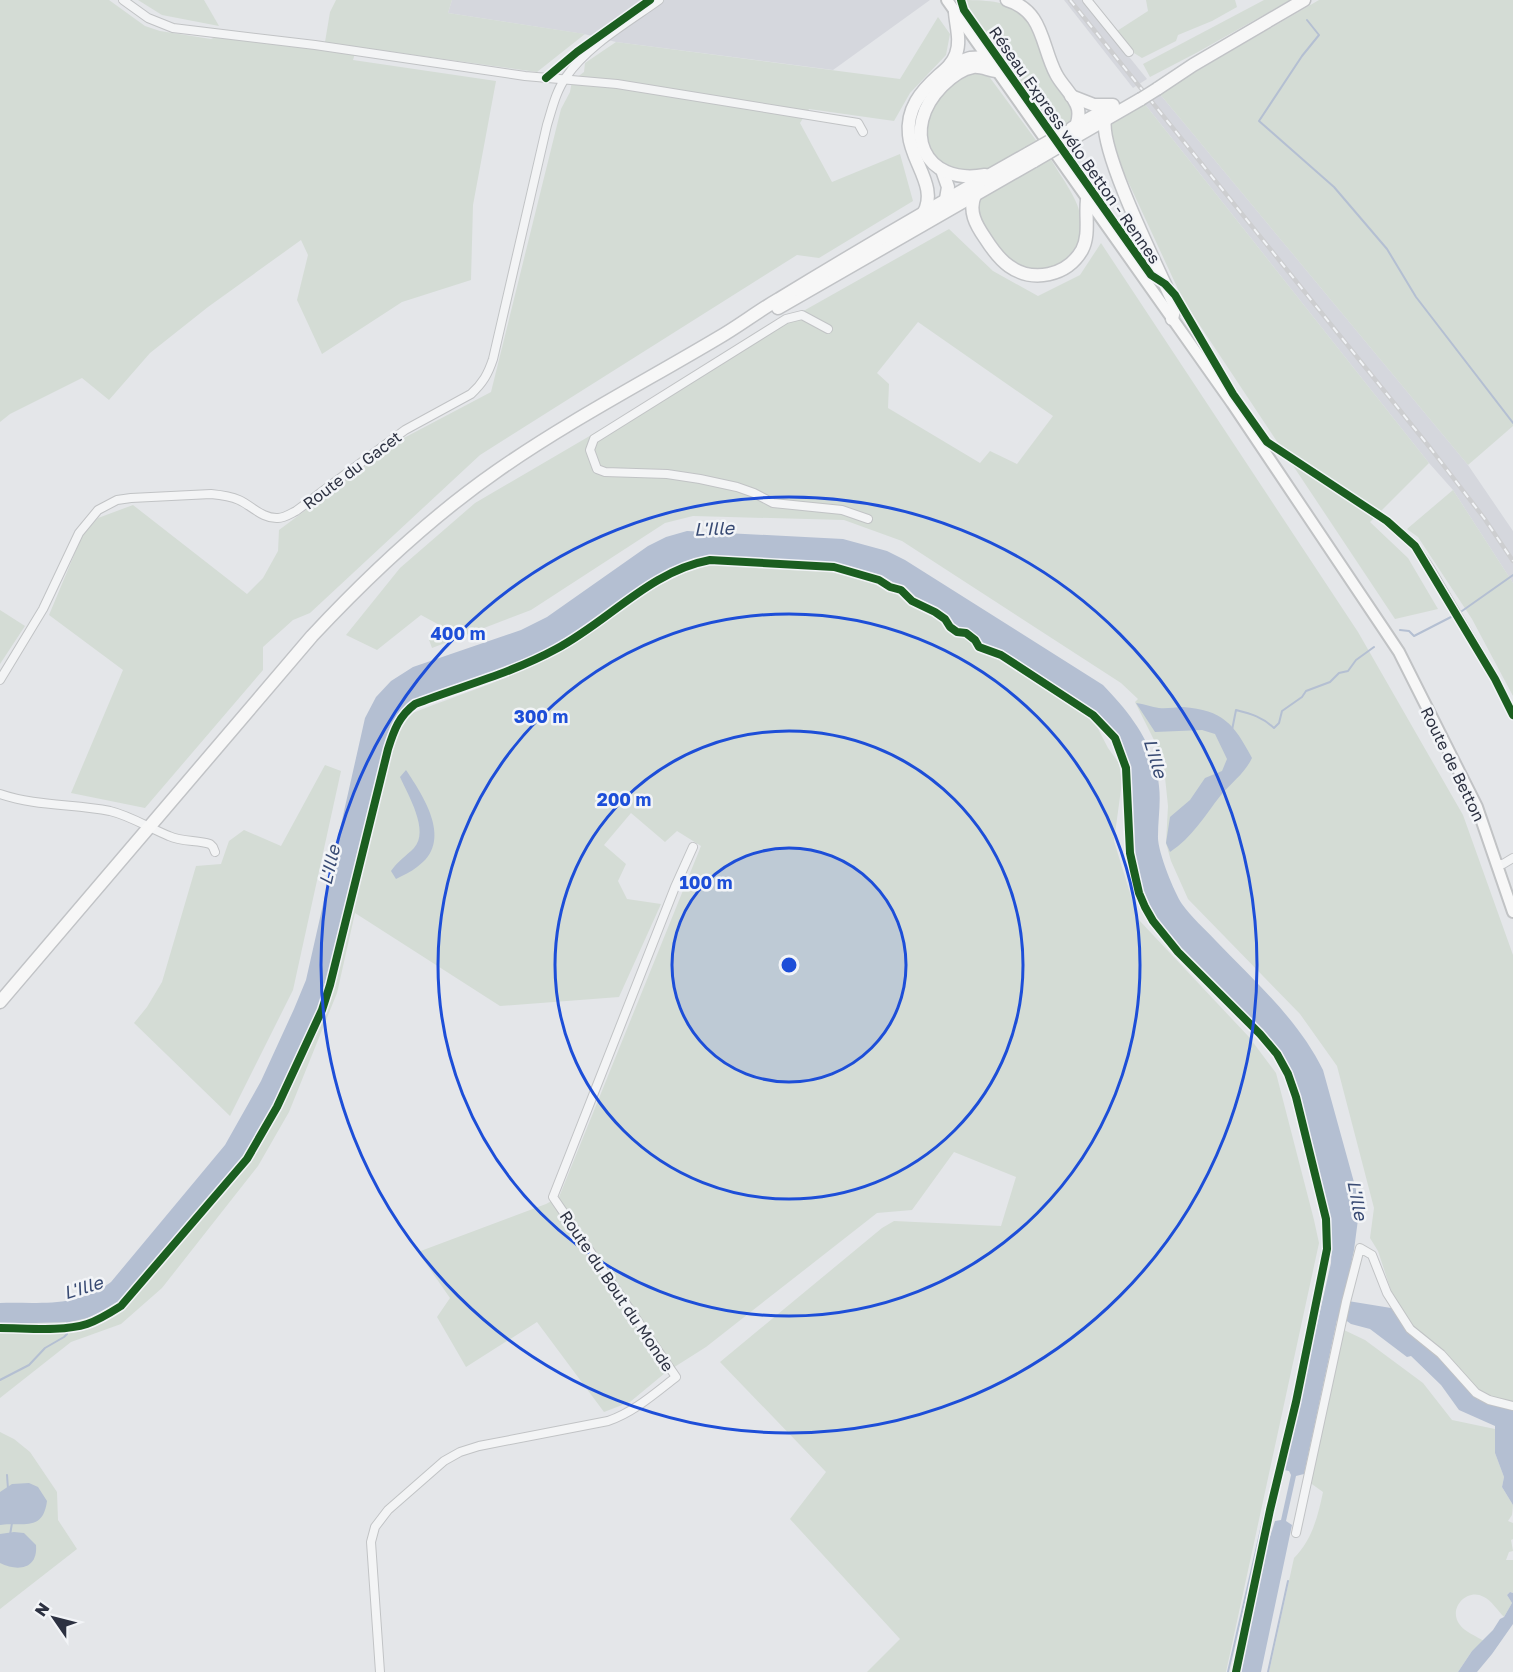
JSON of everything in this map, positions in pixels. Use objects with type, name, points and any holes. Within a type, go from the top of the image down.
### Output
[{"type":"main road","name":"Route de Betton","points":[[947,0],[1232,403],[1399,652],[1477,807],[1513,912]]},
{"type":"main road","points":[[1007,0],[1027,10],[1037,23],[1055,74],[1078,110],[1071,133]]},
{"type":"main road","points":[[0,1002],[312,636],[400,547],[446,509],[497,471],[549,437],[721,337],[775,300],[925,219],[975,195],[1114,105],[1155,87],[1304,0]]},
{"type":"main road","points":[[925,219],[928,192],[912,150],[909,136],[910,119],[920,95],[955,58],[958,45],[955,12]]},
{"type":"main road","points":[[949,66],[970,58],[986,57]]},
{"type":"main road","points":[[992,174],[966,177],[942,170],[928,156],[922,142],[920,125],[924,109],[941,88],[963,71],[976,67],[996,71]]},
{"type":"main road","points":[[1071,133],[1105,119],[1139,95]]},
{"type":"main road","points":[[1071,96],[1094,105],[1114,105]]},
{"type":"main road","points":[[1105,119],[1104,133],[1108,151],[1175,306],[1172,319]]},
{"type":"main road","points":[[925,219],[947,201],[992,174],[1031,157]]},
{"type":"main road","points":[[942,170],[948,188],[947,201]]},
{"type":"main road","points":[[975,195],[972,205],[974,218],[994,251],[1018,272],[1038,276],[1059,272],[1081,251],[1087,232],[1087,200]]},
{"type":"street","points":[[123,0],[148,18],[173,27],[525,76],[617,84],[858,123],[863,132]]},
{"type":"street","name":"Route du Gacet","points":[[0,680],[43,609],[79,533],[98,510],[117,500],[131,498],[217,495],[240,501],[269,518],[279,519],[296,511],[405,430],[471,394],[480,386],[493,359],[547,125],[557,94],[565,78],[584,57],[659,0]]},
{"type":"street","points":[[1088,0],[1129,52]]},
{"type":"street","points":[[828,329],[802,315],[786,319],[594,439],[590,450],[597,469],[605,472],[667,474],[700,479],[737,487],[773,503],[842,510],[868,519]]},
{"type":"street","points":[[1395,528],[1415,546],[1430,568],[1495,679],[1513,715]]},
{"type":"street","points":[[0,794],[37,802],[89,807],[129,816],[171,837],[210,844],[215,852]]},
{"type":"street","name":"Route du Bout du Monde","points":[[380,1672],[371,1542],[375,1527],[388,1510],[444,1461],[460,1452],[624,1416],[676,1377],[553,1197],[675,887],[693,847]]},
{"type":"street","points":[[1497,864],[1503,864],[1513,858]]},
{"type":"street","points":[[1296,1533],[1346,1302],[1360,1248],[1372,1255],[1387,1293],[1410,1329],[1441,1354],[1476,1393],[1489,1400],[1513,1406]]},
{"type":"shaded area","points":[[0,0],[109,0],[145,26],[160,31],[211,39],[220,35],[324,48],[330,12],[336,0],[452,0],[448,13],[585,34],[537,72],[357,47],[353,60],[496,81],[473,205],[471,280],[402,302],[322,354],[297,300],[308,255],[301,240],[208,307],[150,353],[109,400],[82,378],[10,414],[0,422]]},
{"type":"shaded area","points":[[138,0],[204,0],[219,26],[162,15]]},
{"type":"shaded area","points":[[452,0],[930,0],[833,70],[616,42],[584,34],[448,13]]},
{"type":"shaded area","points":[[957,0],[991,1],[1004,4],[1023,16],[1037,39],[1052,80],[1074,110],[1068,126],[1052,135]]},
{"type":"shaded area","points":[[1064,0],[1083,0],[1147,79],[1133,88]]},
{"type":"shaded area","points":[[1146,0],[1235,0],[1237,7],[1212,21],[1178,35],[1176,41],[1142,58],[1134,53],[1117,31],[1148,11]]},
{"type":"shaded area","points":[[1264,0],[1290,0],[1150,77],[1143,64]]},
{"type":"shaded area","points":[[1319,0],[1513,0],[1513,426],[1468,465],[1159,93]]},
{"type":"shaded area","points":[[938,17],[950,34],[946,55],[910,93],[894,121],[809,109],[800,123],[832,182],[900,154],[913,201],[819,258],[797,255],[480,455],[310,613],[293,620],[263,647],[263,670],[145,808],[71,793],[123,670],[49,615],[82,536],[98,518],[133,505],[247,594],[263,578],[278,551],[279,530],[400,440],[491,392],[561,109],[570,92],[572,81],[584,72],[585,63],[616,42],[900,79]]},
{"type":"shaded area","points":[[977,70],[988,75],[1038,143],[994,168],[976,174],[967,174],[948,167],[932,154],[927,145],[923,125],[927,112],[948,88]]},
{"type":"shaded area","points":[[1159,93],[1468,465],[1513,531],[1513,583],[1453,490],[1429,463],[1144,103]]},
{"type":"shaded area","points":[[1144,103],[1429,463],[1370,522],[1408,558],[1438,609],[1395,619],[1183,300],[1113,149],[1111,125]]},
{"type":"shaded area","points":[[1050,158],[1079,208],[1080,236],[1070,254],[1049,269],[1038,271],[1018,265],[1000,250],[983,225],[978,207],[982,197]]},
{"type":"shaded area","points":[[949,229],[993,271],[1038,296],[1080,275],[1101,243],[1358,632],[1463,815],[1513,955],[1513,1401],[1501,1401],[1474,1390],[1451,1358],[1413,1329],[1394,1300],[1378,1251],[1370,1238],[1374,1208],[1337,1066],[1300,1014],[1188,899],[1171,861],[1166,843],[1168,806],[1163,758],[1135,702],[1138,699],[1121,683],[902,541],[844,520],[693,516],[665,523],[531,610],[432,648],[428,637],[445,628],[421,615],[377,650],[346,635],[400,568],[475,503],[798,314]],"holes":[[[918,322],[1053,416],[1017,464],[990,451],[980,463],[888,408],[889,384],[877,373]]]},
{"type":"shaded area","points":[[1453,490],[1513,583],[1513,696],[1472,619],[1418,537],[1407,529]]},
{"type":"shaded area","points":[[711,564],[785,567],[832,572],[900,592],[923,610],[934,614],[943,621],[948,629],[974,642],[978,649],[1000,656],[1092,717],[1108,748],[1119,763],[1122,782],[1114,841],[1138,919],[1249,1037],[1276,1073],[1319,1243],[1226,1672],[867,1672],[900,1639],[790,1519],[826,1472],[720,1362],[882,1228],[894,1221],[1001,1226],[1016,1177],[954,1152],[912,1210],[877,1213],[706,1347],[665,1373],[630,1402],[604,1412],[537,1322],[466,1367],[437,1317],[450,1298],[418,1252],[559,1197],[701,846],[677,831],[665,842],[631,813],[604,845],[626,864],[618,881],[627,899],[661,904],[619,997],[500,1006],[355,913],[337,993],[289,1112],[258,1166],[162,1288],[121,1324],[71,1342],[0,1398],[0,1324],[70,1322],[117,1304],[172,1245],[246,1156],[273,1105],[318,1008],[338,937],[384,747],[392,723],[400,710],[410,714],[526,669],[561,650],[670,580]]},
{"type":"shaded area","points":[[0,610],[25,626],[0,664]]},
{"type":"shaded area","points":[[325,765],[341,771],[293,990],[230,1116],[134,1023],[162,982],[196,866],[221,864],[229,841],[244,830],[281,846]]},
{"type":"shaded area","points":[[1344,1330],[1365,1340],[1423,1383],[1452,1420],[1495,1429],[1495,1453],[1504,1477],[1502,1487],[1513,1505],[1512,1515],[1508,1521],[1513,1523],[1513,1539],[1511,1540],[1513,1551],[1509,1552],[1506,1560],[1513,1560],[1513,1593],[1510,1592],[1507,1595],[1512,1603],[1504,1617],[1492,1603],[1478,1595],[1466,1597],[1457,1606],[1457,1619],[1460,1625],[1484,1641],[1472,1651],[1458,1672],[1269,1672],[1294,1558],[1310,1536],[1323,1492],[1309,1482]]},
{"type":"shaded area","points":[[0,1432],[14,1439],[30,1452],[57,1492],[58,1520],[77,1549],[0,1609]]},
{"type":"water","name":"L'Ille","points":[[687,531],[843,539],[887,551],[905,560],[1103,685],[1140,731],[1157,771],[1160,792],[1158,842],[1179,898],[1194,918],[1288,1017],[1313,1051],[1323,1070],[1360,1204],[1354,1250],[1343,1303],[1348,1301],[1391,1308],[1415,1339],[1434,1351],[1477,1399],[1513,1410],[1513,1505],[1502,1487],[1504,1477],[1495,1453],[1495,1426],[1459,1410],[1441,1385],[1411,1356],[1407,1357],[1370,1329],[1351,1324],[1344,1319],[1337,1320],[1304,1474],[1296,1476],[1286,1521],[1292,1525],[1261,1672],[1241,1672],[1267,1546],[1275,1521],[1281,1520],[1291,1475],[1289,1471],[1284,1470],[1331,1263],[1332,1235],[1327,1207],[1300,1095],[1280,1054],[1171,940],[1151,911],[1137,869],[1128,774],[1122,752],[1112,731],[1097,712],[1016,659],[987,646],[968,629],[959,628],[948,616],[915,598],[903,586],[892,583],[881,576],[835,563],[710,556],[689,562],[649,581],[576,632],[540,653],[413,700],[401,710],[384,747],[338,937],[318,1008],[273,1105],[246,1156],[172,1245],[117,1304],[100,1315],[70,1322],[0,1324],[0,1303],[45,1303],[71,1300],[85,1296],[111,1282],[225,1145],[261,1081],[306,980],[365,718],[376,697],[391,681],[413,667],[521,630],[547,617],[648,546],[666,537]]},
{"type":"water","points":[[1136,703],[1159,708],[1197,709],[1218,715],[1233,728],[1252,758],[1192,833],[1170,852],[1166,843],[1170,817],[1190,800],[1205,778],[1222,771],[1227,759],[1215,734],[1202,730],[1155,732]]},
{"type":"water","points":[[406,770],[421,793],[435,832],[428,857],[410,872],[396,879],[391,871],[414,848],[420,832],[416,813],[400,777]]},
{"type":"water","points":[[29,1483],[38,1487],[47,1501],[41,1517],[31,1524],[0,1525],[0,1492],[12,1484]]},
{"type":"water","points":[[24,1533],[36,1545],[34,1559],[30,1564],[20,1568],[0,1563],[0,1534]]},
{"type":"water","points":[[1510,1592],[1513,1593],[1513,1624],[1477,1672],[1458,1672],[1472,1651],[1504,1617],[1512,1603],[1507,1595]]},
{"type":"waterway","points":[[1307,20],[1319,35],[1302,56],[1259,121],[1334,187],[1387,249],[1416,297],[1513,423]]},
{"type":"waterway","points":[[1462,611],[1513,575]]},
{"type":"waterway","points":[[1400,630],[1409,631],[1414,636],[1451,617]]},
{"type":"waterway","points":[[1232,730],[1236,710],[1256,716],[1274,728],[1279,723],[1282,711],[1302,697],[1306,691],[1330,682],[1339,673],[1348,671],[1356,660],[1374,647]]},
{"type":"waterway","points":[[0,1380],[29,1365],[45,1348],[64,1337],[67,1334],[67,1321]]},
{"type":"waterway","points":[[7,1475],[8,1489]]},
{"type":"waterway","points":[[1228,1672],[1265,1512]]},
{"type":"waterway","points":[[10,1535],[12,1523]]},
{"type":"waterway","points":[[1268,1672],[1288,1581]]},
{"type":"railway","points":[[1070,0],[1431,449],[1484,518],[1513,561]]},
{"type":"cycle path","points":[[546,78],[577,52],[650,0]]},
{"type":"cycle path","name":"Réseau Express vélo Betton - Rennes","points":[[961,0],[964,10],[1151,275],[1165,284],[1175,295],[1233,394],[1267,442],[1387,521],[1415,546],[1495,679],[1513,715]]},
{"type":"cycle path","points":[[0,1328],[55,1329],[77,1326],[96,1320],[121,1306],[247,1159],[277,1107],[322,1010],[388,749],[398,724],[409,709],[415,704],[539,658],[575,638],[649,586],[688,566],[710,560],[834,567],[879,580],[890,587],[901,590],[912,601],[945,619],[957,632],[966,633],[975,640],[979,647],[1001,655],[1093,715],[1115,738],[1126,768],[1130,853],[1139,893],[1145,907],[1153,921],[1178,952],[1260,1034],[1277,1054],[1288,1074],[1296,1097],[1326,1219],[1327,1249],[1296,1402],[1270,1510],[1236,1672]]}]
